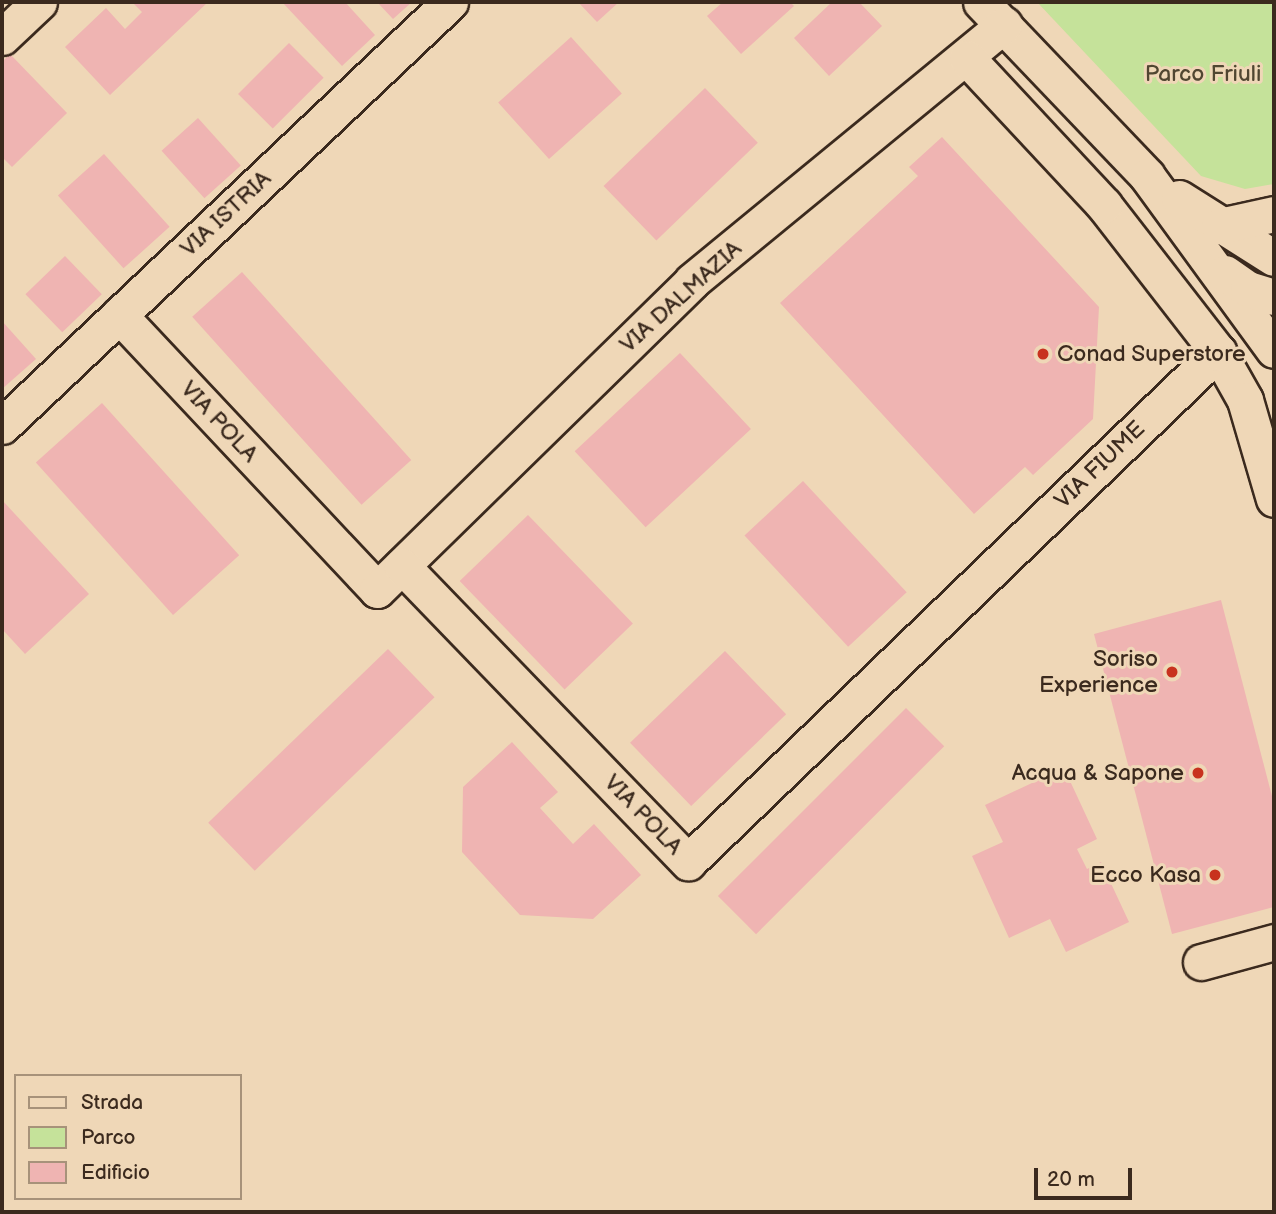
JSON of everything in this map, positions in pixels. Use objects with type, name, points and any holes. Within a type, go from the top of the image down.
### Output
[{"type":"street","name":"VIA ISTRIA","points":[[4,419],[119,315],[450,2]]},
{"type":"street","points":[[2,37],[35,3]]},
{"type":"street","points":[[993,14],[1147,176],[1248,289],[1274,297]]},
{"type":"street","name":"VIA DALMAZIA","points":[[377,590],[692,281],[967,58],[993,14]]},
{"type":"street","points":[[967,58],[1104,205],[1218,352],[1245,400],[1274,499]]},
{"type":"street","points":[[1164,279],[1274,214]]},
{"type":"street","points":[[1214,249],[1274,258]]},
{"type":"street","points":[[1214,249],[1274,350]]},
{"type":"street","name":"VIA POLA","points":[[119,315],[377,590]]},
{"type":"street","name":"VIA FIUME","points":[[981,578],[1218,352]]},
{"type":"street","name":"VIA POLA","points":[[402,566],[688,862],[981,578]]},
{"type":"street","points":[[1201,962],[1274,942]]},
{"type":"green space","name":"Parco Friuli","points":[[1037,2],[1274,2],[1274,184],[1245,189],[1201,176]]},
{"type":"building","points":[[132,2],[208,2],[110,95],[65,47],[106,8],[125,29],[142,12]]},
{"type":"building","points":[[282,2],[345,2],[375,35],[342,66]]},
{"type":"building","points":[[377,2],[412,2],[393,19]]},
{"type":"building","points":[[578,2],[619,2],[597,22]]},
{"type":"building","points":[[723,2],[790,2],[794,6],[741,54],[707,16]]},
{"type":"building","points":[[832,2],[859,2],[882,26],[829,76],[794,38]]},
{"type":"building","points":[[571,37],[622,93],[549,159],[498,103]]},
{"type":"building","points":[[289,43],[324,78],[273,129],[238,94]]},
{"type":"building","points":[[10,54],[67,113],[12,167],[2,157],[2,62]]},
{"type":"building","points":[[705,88],[758,143],[656,241],[604,186]]},
{"type":"building","points":[[198,118],[241,166],[204,198],[162,151]]},
{"type":"building","points":[[942,137],[1099,307],[1093,419],[1033,475],[1025,467],[974,514],[780,303],[918,176],[909,167]]},
{"type":"building","points":[[104,154],[170,227],[123,268],[58,195]]},
{"type":"building","points":[[65,256],[102,294],[62,332],[25,294]]},
{"type":"building","points":[[242,272],[411,460],[361,505],[192,317]]},
{"type":"building","points":[[2,321],[36,359],[2,389]]},
{"type":"building","points":[[680,353],[751,429],[646,527],[575,451]]},
{"type":"building","points":[[102,403],[239,555],[173,615],[36,463]]},
{"type":"building","points":[[803,481],[907,592],[848,647],[744,536]]},
{"type":"building","points":[[2,500],[89,594],[25,654],[2,629]]},
{"type":"building","points":[[528,515],[633,624],[565,690],[460,581]]},
{"type":"building","points":[[1221,600],[1274,804],[1274,907],[1172,934],[1094,634]]},
{"type":"building","points":[[388,649],[435,697],[255,871],[208,823]]},
{"type":"building","points":[[725,651],[786,714],[691,806],[630,743]]},
{"type":"building","points":[[906,708],[944,746],[756,934],[718,896]]},
{"type":"building","points":[[512,742],[558,792],[540,808],[573,844],[594,824],[641,875],[593,919],[520,915],[462,852],[463,787]]},
{"type":"building","points":[[1064,768],[1097,839],[1077,849],[1087,869],[1101,862],[1129,922],[1066,952],[1050,919],[1009,938],[972,856],[1003,842],[985,805]]},
{"type":"place","name":"Conad Superstore","points":[[1043,354]]},
{"type":"place","name":"Soriso Experience","points":[[1172,672]]},
{"type":"place","name":"Acqua & Sapone","points":[[1198,773]]},
{"type":"place","name":"Ecco Kasa","points":[[1215,875]]}]
